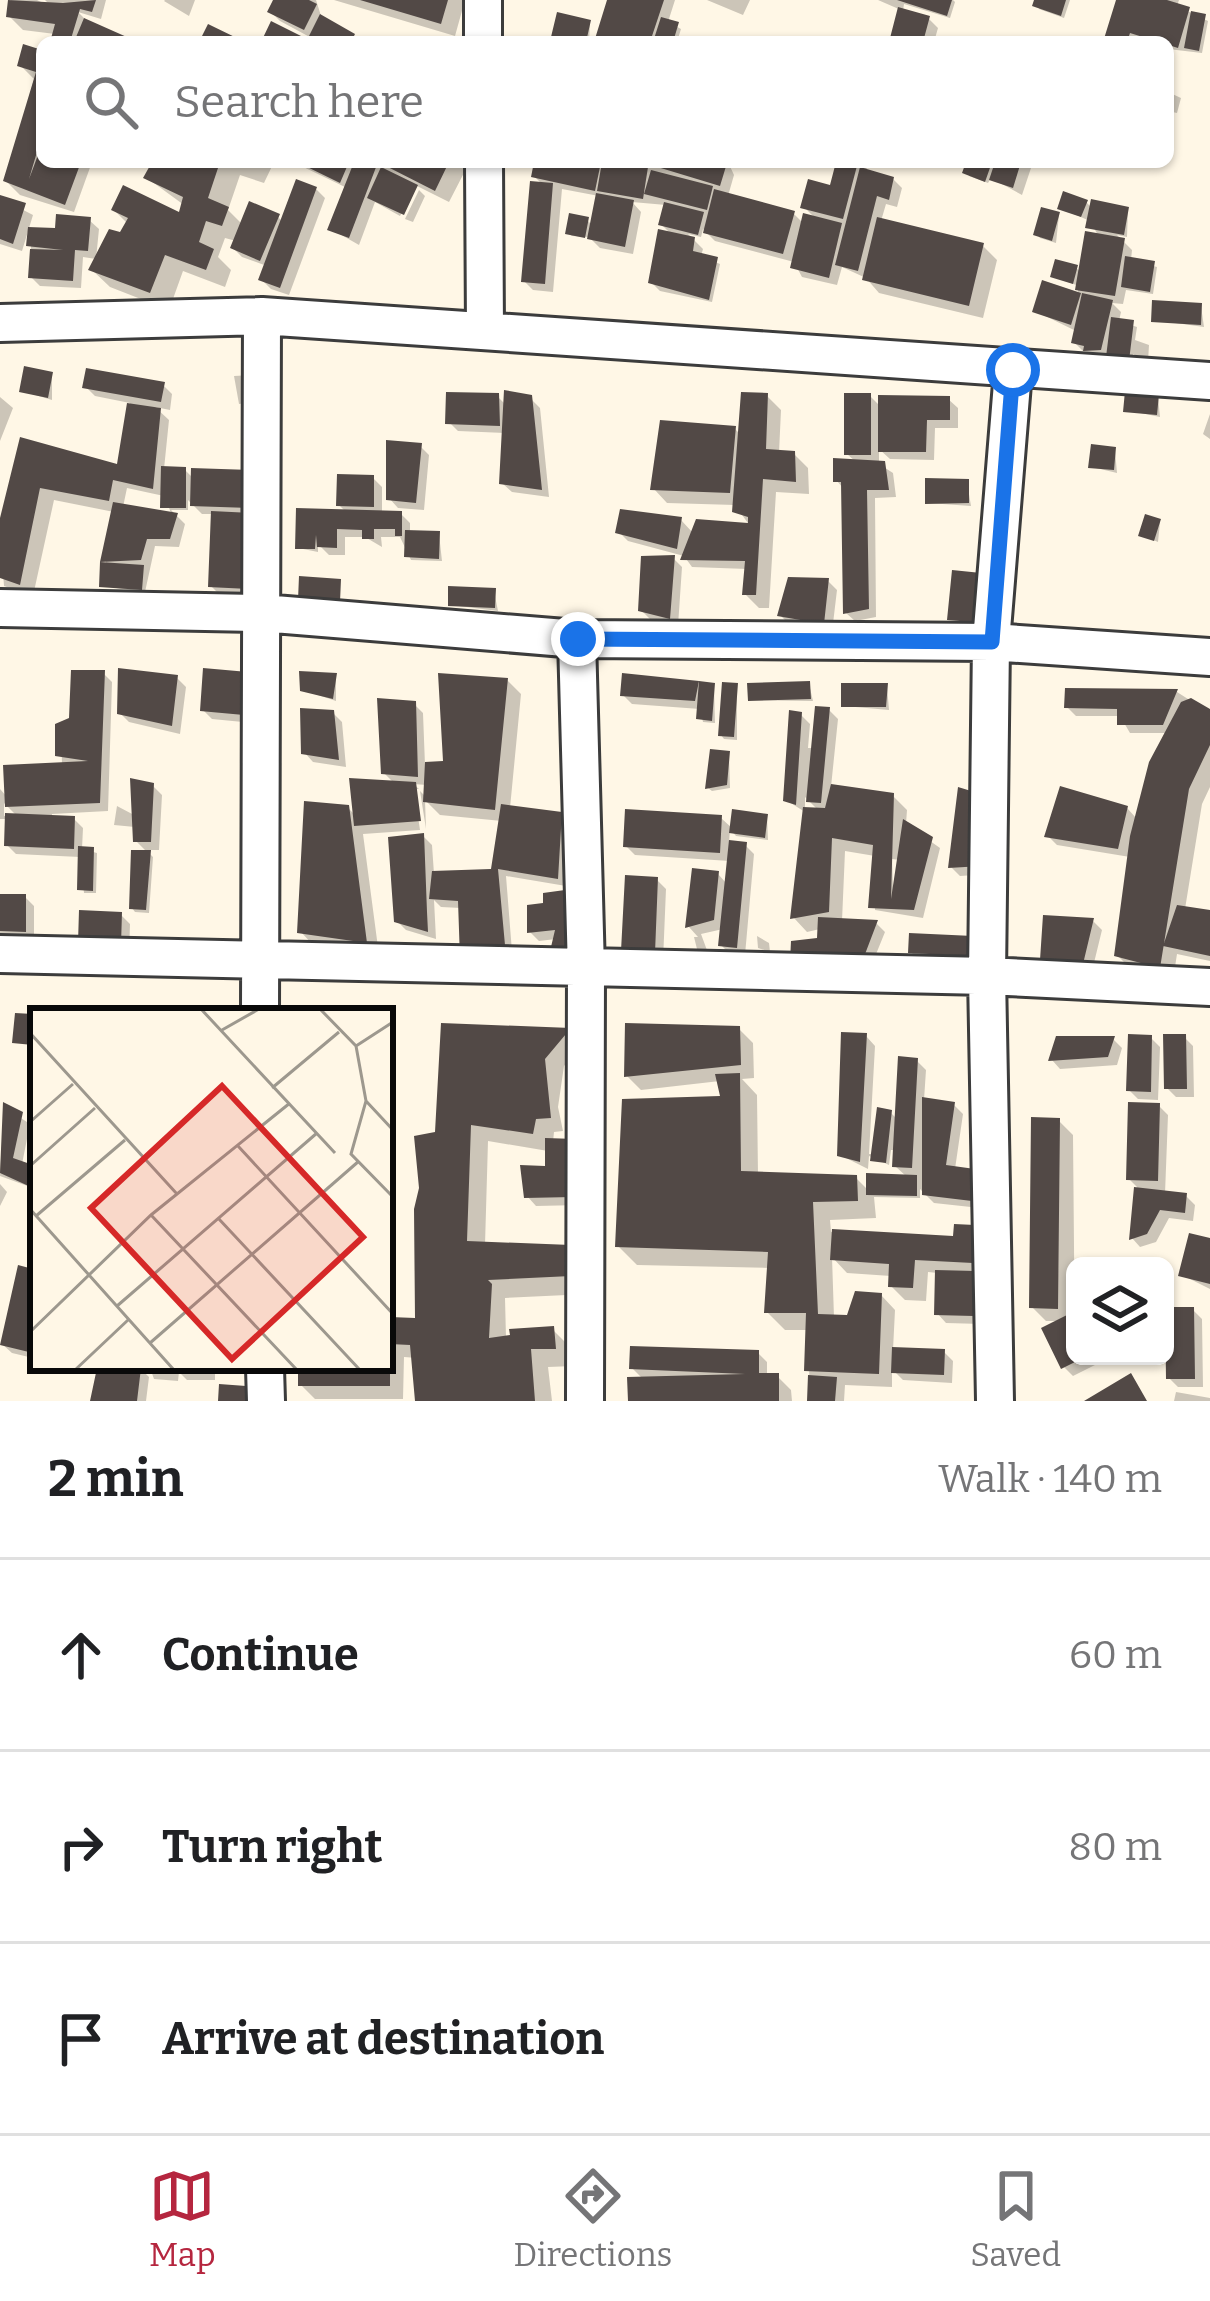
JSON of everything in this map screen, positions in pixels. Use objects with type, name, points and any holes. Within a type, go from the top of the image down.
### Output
[{"type":"street","points":[[483,0],[483,36]]},
{"type":"street","points":[[484,168],[485,331]]},
{"type":"street","points":[[260,1008],[262,316]]},
{"type":"street","points":[[0,322],[262,316],[1210,381]]},
{"type":"street","points":[[995,1401],[987,976],[992,642],[1013,370]]},
{"type":"street","points":[[0,608],[262,614],[578,639],[992,642],[1210,657]]},
{"type":"street","points":[[578,639],[586,970],[585,1401]]},
{"type":"street","points":[[0,954],[987,976],[1210,987]]},
{"type":"street","points":[[265,1371],[266,1401]]},
{"type":"building","points":[[8,0],[96,0],[92,12],[80,9],[72,36],[52,36],[55,24],[6,17]]},
{"type":"building","points":[[273,0],[317,4],[304,30],[267,12]]},
{"type":"building","points":[[360,0],[448,0],[441,24]]},
{"type":"building","points":[[607,0],[664,0],[652,36],[596,36]]},
{"type":"building","points":[[897,0],[952,0],[947,16]]},
{"type":"building","points":[[1034,0],[1066,0],[1061,16],[1032,6]]},
{"type":"building","points":[[1116,0],[1167,0],[1190,7],[1178,48],[1174,36],[1105,36]]},
{"type":"building","points":[[898,7],[930,16],[925,36],[891,36]]},
{"type":"building","points":[[1191,11],[1206,14],[1199,51],[1184,48]]},
{"type":"building","points":[[557,12],[591,20],[587,36],[551,36]]},
{"type":"building","points":[[320,14],[355,34],[354,36],[309,36]]},
{"type":"building","points":[[661,17],[679,22],[675,36],[655,36]]},
{"type":"building","points":[[84,18],[124,36],[76,36]]},
{"type":"building","points":[[271,21],[301,36],[264,36]]},
{"type":"building","points":[[208,24],[233,36],[202,36]]},
{"type":"building","points":[[23,44],[36,48],[36,72],[17,66]]},
{"type":"building","points":[[36,72],[36,155],[29,179],[36,160],[36,168],[79,168],[65,205],[3,181]]},
{"type":"building","points":[[149,168],[218,168],[208,198],[229,207],[222,226],[206,221],[199,242],[214,249],[206,270],[165,255],[150,293],[88,270],[109,229],[120,232],[128,218],[111,210],[123,185],[179,212],[183,197],[143,178]]},
{"type":"building","points":[[309,168],[346,168],[340,183]]},
{"type":"building","points":[[352,168],[376,168],[349,238],[327,230]]},
{"type":"building","points":[[381,168],[418,185],[404,215],[367,198]]},
{"type":"building","points":[[390,168],[446,168],[435,191]]},
{"type":"building","points":[[533,168],[600,168],[595,191],[531,177]]},
{"type":"building","points":[[601,168],[648,168],[643,199],[597,191]]},
{"type":"building","points":[[661,168],[725,168],[720,186]]},
{"type":"building","points":[[834,168],[856,168],[843,219],[800,208],[808,179],[830,185]]},
{"type":"building","points":[[860,168],[894,177],[889,200],[877,196],[858,271],[835,265]]},
{"type":"building","points":[[964,168],[990,168],[985,182],[962,173]]},
{"type":"building","points":[[993,168],[1019,168],[1013,188],[989,180]]},
{"type":"building","points":[[651,170],[713,186],[707,210],[644,194]]},
{"type":"building","points":[[296,179],[317,187],[280,288],[258,280]]},
{"type":"building","points":[[530,181],[553,183],[545,284],[521,282]]},
{"type":"building","points":[[714,189],[795,211],[783,254],[703,233]]},
{"type":"building","points":[[1063,191],[1088,200],[1081,217],[1057,209]]},
{"type":"building","points":[[596,193],[634,200],[625,247],[587,239]]},
{"type":"building","points":[[0,195],[26,203],[13,244],[0,239]]},
{"type":"building","points":[[1091,199],[1129,207],[1124,235],[1085,228]]},
{"type":"building","points":[[249,201],[280,214],[260,261],[230,248]]},
{"type":"building","points":[[664,202],[704,212],[698,235],[658,225]]},
{"type":"building","points":[[1041,207],[1060,212],[1052,241],[1033,235]]},
{"type":"building","points":[[569,213],[589,217],[585,238],[565,234]]},
{"type":"building","points":[[803,213],[842,223],[829,278],[790,268]]},
{"type":"building","points":[[56,214],[91,217],[88,251],[75,250],[73,281],[28,278],[30,249],[63,250],[26,246],[28,227],[55,228]]},
{"type":"building","points":[[877,217],[984,243],[969,306],[862,280]]},
{"type":"building","points":[[658,229],[695,237],[693,251],[718,257],[709,300],[648,283]]},
{"type":"building","points":[[1085,231],[1125,238],[1115,296],[1075,290]]},
{"type":"building","points":[[1125,256],[1155,261],[1150,292],[1121,287]]},
{"type":"building","points":[[1055,259],[1078,265],[1073,284],[1050,277]]},
{"type":"building","points":[[1042,280],[1081,293],[1071,325],[1032,312]]},
{"type":"building","points":[[1082,293],[1113,300],[1101,350],[1083,351],[1084,346],[1071,343]]},
{"type":"building","points":[[1152,300],[1202,303],[1201,325],[1151,322]]},
{"type":"building","points":[[1111,317],[1134,320],[1129,361],[1106,357]]},
{"type":"building","points":[[24,366],[53,372],[48,398],[19,392]]},
{"type":"building","points":[[86,368],[165,382],[161,402],[82,388]]},
{"type":"building","points":[[504,390],[532,395],[542,490],[499,484]]},
{"type":"building","points":[[1125,391],[1159,394],[1157,415],[1123,412]]},
{"type":"building","points":[[446,392],[499,393],[500,426],[445,424]]},
{"type":"building","points":[[741,392],[768,393],[766,449],[795,451],[796,482],[763,479],[756,595],[742,595],[745,561],[680,560],[696,519],[748,523],[748,517],[732,512]]},
{"type":"building","points":[[844,393],[871,393],[871,455],[844,455]]},
{"type":"building","points":[[878,395],[950,396],[950,420],[927,420],[926,452],[878,452]]},
{"type":"building","points":[[127,403],[161,408],[153,489],[113,480],[109,501],[40,488],[20,585],[0,578],[0,518],[20,437],[117,464]]},
{"type":"building","points":[[660,420],[736,426],[730,493],[650,490]]},
{"type":"building","points":[[386,440],[422,443],[416,503],[386,500]]},
{"type":"building","points":[[1091,444],[1116,447],[1114,470],[1088,468]]},
{"type":"building","points":[[833,458],[885,461],[889,490],[867,490],[869,609],[843,614],[841,482],[833,482]]},
{"type":"building","points":[[161,466],[186,467],[186,508],[160,508]]},
{"type":"building","points":[[191,468],[251,470],[250,508],[190,506]]},
{"type":"building","points":[[337,474],[374,475],[374,507],[336,506]]},
{"type":"building","points":[[925,478],[969,479],[969,503],[925,504]]},
{"type":"building","points":[[113,502],[178,513],[170,539],[147,539],[141,560],[100,562]]},
{"type":"building","points":[[296,508],[402,511],[402,536],[395,536],[395,529],[374,529],[374,539],[362,539],[362,530],[337,529],[337,548],[317,547],[316,535],[315,549],[295,549]]},
{"type":"building","points":[[620,509],[682,517],[677,549],[615,533]]},
{"type":"building","points":[[211,511],[252,513],[249,589],[208,587]]},
{"type":"building","points":[[1145,514],[1161,519],[1154,541],[1138,536]]},
{"type":"building","points":[[405,530],[440,531],[439,559],[404,557]]},
{"type":"building","points":[[675,555],[670,619],[638,611],[641,556]]},
{"type":"building","points":[[100,562],[144,565],[142,590],[99,587]]},
{"type":"building","points":[[952,570],[991,574],[986,623],[947,620]]},
{"type":"building","points":[[299,576],[341,579],[340,602],[298,600]]},
{"type":"building","points":[[788,577],[829,578],[824,624],[777,616]]},
{"type":"building","points":[[448,586],[496,588],[495,608],[448,606]]},
{"type":"building","points":[[118,668],[178,675],[172,726],[117,714]]},
{"type":"building","points":[[203,668],[248,672],[244,715],[200,711]]},
{"type":"building","points":[[71,670],[105,670],[100,803],[5,807],[3,765],[88,761],[55,756],[55,724],[69,718]]},
{"type":"building","points":[[299,671],[337,673],[333,699],[300,691]]},
{"type":"building","points":[[438,673],[508,678],[495,810],[423,802],[425,762],[443,761]]},
{"type":"building","points":[[622,673],[699,681],[695,701],[620,696]]},
{"type":"building","points":[[699,681],[715,683],[712,721],[696,719]]},
{"type":"building","points":[[810,681],[811,699],[748,701],[747,683]]},
{"type":"building","points":[[722,682],[738,683],[734,737],[718,736]]},
{"type":"building","points":[[841,683],[888,683],[886,707],[841,707]]},
{"type":"building","points":[[1065,688],[1178,689],[1163,725],[1117,725],[1117,709],[1064,708]]},
{"type":"building","points":[[377,698],[416,701],[418,777],[381,774]]},
{"type":"building","points":[[1191,698],[1210,709],[1210,745],[1189,789],[1160,968],[1114,956],[1130,836],[1149,762],[1181,702]]},
{"type":"building","points":[[815,706],[830,707],[821,803],[806,802]]},
{"type":"building","points":[[300,708],[334,710],[339,760],[301,754]]},
{"type":"building","points":[[789,710],[802,712],[796,805],[783,801]]},
{"type":"building","points":[[710,749],[730,751],[727,785],[705,789]]},
{"type":"building","points":[[130,778],[154,783],[151,842],[133,842]]},
{"type":"building","points":[[349,778],[416,782],[421,821],[354,826]]},
{"type":"building","points":[[831,784],[894,793],[891,899],[903,819],[933,837],[914,910],[868,908],[873,845],[832,838],[829,912],[790,919],[803,807],[825,808]]},
{"type":"building","points":[[1060,786],[1128,806],[1118,849],[1044,837]]},
{"type":"building","points":[[958,787],[981,794],[982,866],[948,868]]},
{"type":"building","points":[[304,801],[349,805],[367,943],[297,933]]},
{"type":"building","points":[[501,804],[562,812],[558,879],[498,869],[506,956],[460,959],[458,901],[429,899],[432,871],[491,869]]},
{"type":"building","points":[[625,809],[722,815],[720,853],[623,847]]},
{"type":"building","points":[[732,809],[768,814],[765,838],[729,833]]},
{"type":"building","points":[[5,813],[75,816],[74,849],[4,846]]},
{"type":"building","points":[[424,833],[428,932],[394,922],[388,837]]},
{"type":"building","points":[[729,840],[747,842],[737,948],[718,946]]},
{"type":"building","points":[[78,846],[94,847],[93,891],[77,890]]},
{"type":"building","points":[[131,850],[151,850],[146,910],[129,909]]},
{"type":"building","points":[[692,868],[719,871],[714,920],[685,928]]},
{"type":"building","points":[[625,875],[658,877],[655,953],[621,951]]},
{"type":"building","points":[[565,890],[569,948],[551,947],[555,930],[527,933],[527,905],[543,903],[543,893]]},
{"type":"building","points":[[0,894],[26,894],[26,932],[0,931]]},
{"type":"building","points":[[1177,905],[1210,910],[1210,956],[1163,946]]},
{"type":"building","points":[[79,910],[122,912],[121,945],[78,943]]},
{"type":"building","points":[[1043,915],[1094,918],[1083,964],[1040,960]]},
{"type":"building","points":[[818,917],[878,920],[862,962],[790,962],[791,941],[817,938]]},
{"type":"building","points":[[909,933],[973,936],[972,956],[908,953]]},
{"type":"building","points":[[15,1013],[30,1014],[30,1045],[12,1043]]},
{"type":"building","points":[[441,1023],[571,1028],[545,1059],[551,1118],[536,1119],[533,1134],[471,1125],[467,1241],[571,1245],[571,1276],[488,1280],[492,1284],[489,1338],[510,1335],[509,1329],[554,1326],[556,1349],[531,1349],[535,1401],[415,1401],[410,1345],[393,1344],[393,1317],[415,1318],[414,1209],[419,1188],[414,1136],[435,1132]]},
{"type":"building","points":[[625,1023],[740,1026],[741,1065],[624,1077]]},
{"type":"building","points":[[841,1032],[867,1033],[860,1162],[837,1156]]},
{"type":"building","points":[[1128,1034],[1152,1035],[1151,1092],[1126,1091]]},
{"type":"building","points":[[1163,1034],[1186,1034],[1187,1089],[1164,1089]]},
{"type":"building","points":[[1056,1036],[1115,1036],[1108,1057],[1048,1061]]},
{"type":"building","points":[[898,1056],[918,1058],[912,1168],[892,1167]]},
{"type":"building","points":[[740,1073],[741,1171],[857,1175],[858,1201],[813,1202],[818,1314],[847,1315],[855,1291],[882,1293],[879,1374],[804,1371],[806,1313],[764,1313],[768,1252],[615,1247],[622,1099],[720,1096],[715,1074]]},
{"type":"building","points":[[922,1097],[955,1102],[946,1165],[975,1169],[972,1201],[922,1195]]},
{"type":"building","points":[[3,1102],[23,1112],[13,1158],[30,1164],[30,1187],[0,1173]]},
{"type":"building","points":[[1128,1102],[1160,1103],[1158,1181],[1126,1180]]},
{"type":"building","points":[[877,1107],[892,1110],[886,1163],[870,1161]]},
{"type":"building","points":[[1031,1117],[1060,1118],[1058,1309],[1029,1308]]},
{"type":"building","points":[[545,1138],[576,1139],[573,1197],[524,1198],[520,1165],[545,1166]]},
{"type":"building","points":[[866,1173],[917,1175],[917,1196],[866,1195]]},
{"type":"building","points":[[1134,1187],[1187,1193],[1185,1213],[1160,1210],[1147,1234],[1129,1240]]},
{"type":"building","points":[[954,1224],[975,1225],[973,1263],[915,1260],[913,1288],[888,1287],[889,1264],[830,1260],[832,1229],[953,1236]]},
{"type":"building","points":[[1189,1233],[1210,1238],[1210,1284],[1178,1276]]},
{"type":"building","points":[[18,1265],[30,1268],[30,1352],[0,1345]]},
{"type":"building","points":[[935,1270],[975,1271],[974,1316],[934,1315]]},
{"type":"building","points":[[1174,1307],[1194,1307],[1195,1379],[1166,1379],[1166,1365],[1174,1365]]},
{"type":"building","points":[[1066,1316],[1069,1365],[1061,1369],[1041,1328]]},
{"type":"building","points":[[630,1346],[759,1350],[759,1373],[779,1373],[779,1401],[628,1401],[627,1377],[745,1374],[629,1369]]},
{"type":"building","points":[[892,1347],[945,1349],[944,1375],[891,1373]]},
{"type":"building","points":[[96,1371],[141,1371],[137,1401],[90,1401]]},
{"type":"building","points":[[298,1371],[390,1371],[390,1386],[298,1386]]},
{"type":"building","points":[[1131,1373],[1147,1401],[1084,1401]]},
{"type":"building","points":[[808,1375],[837,1377],[835,1401],[807,1401]]},
{"type":"building","points":[[219,1384],[246,1386],[245,1401],[218,1401]]},
{"type":"route","points":[[578,639],[992,642],[1013,370]]}]
